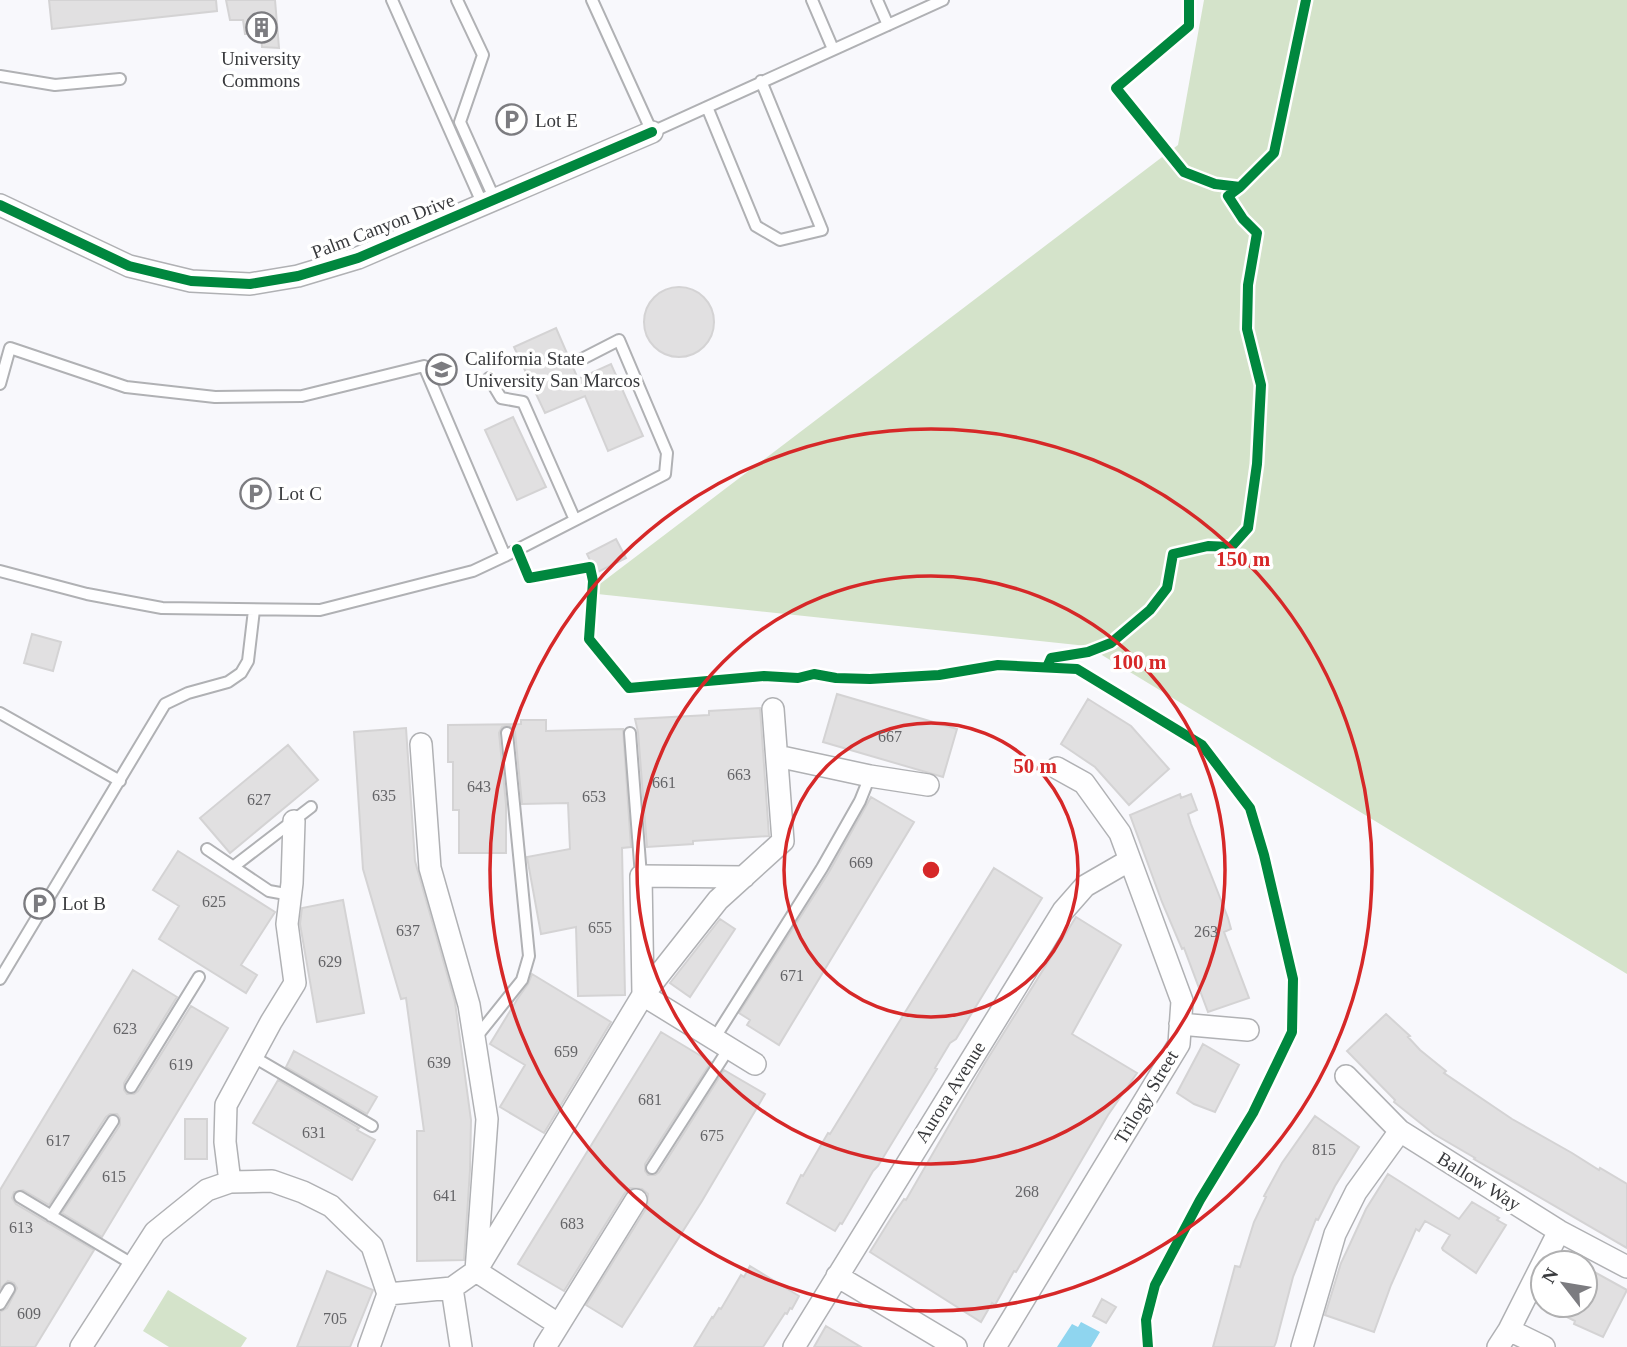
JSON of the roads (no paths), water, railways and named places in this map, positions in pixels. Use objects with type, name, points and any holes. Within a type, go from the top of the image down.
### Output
[{"type":"street","name":"Palm Canyon Drive","points":[[0,205],[129,266],[191,281],[250,284],[298,276],[358,258],[652,132]]},
{"type":"street","points":[[388,1294],[452,1288],[476,1271],[643,995],[718,900],[783,841],[773,709]]},
{"type":"street","points":[[421,744],[430,868],[469,1005],[487,1119],[476,1271]]},
{"type":"street","points":[[777,756],[870,776],[928,785]]},
{"type":"street","name":"Trilogy Street","points":[[995,1347],[1179,1044],[1182,1001],[1120,833],[1083,783],[1057,768]]},
{"type":"street","points":[[230,1182],[225,1142],[226,1105],[295,983],[287,924],[293,821]]},
{"type":"street","name":"Aurora Avenue","points":[[794,1347],[1063,911],[1085,886],[1130,860]]},
{"type":"street","points":[[643,995],[641,876],[744,877]]},
{"type":"street","points":[[643,995],[755,1064]]},
{"type":"street","points":[[1180,1024],[1248,1030]]},
{"type":"street","name":"Ballow Way","points":[[1346,1076],[1400,1130],[1559,1231],[1627,1267]]},
{"type":"street","points":[[1304,1346],[1335,1234],[1356,1192],[1400,1130]]},
{"type":"street","points":[[81,1347],[155,1232],[207,1190],[230,1182],[272,1181],[331,1206],[372,1246],[388,1294],[369,1347]]},
{"type":"street","points":[[545,1347],[636,1200]]},
{"type":"street","points":[[1544,1347],[1502,1342],[1559,1231]]},
{"type":"street","points":[[476,1271],[558,1324]]},
{"type":"street","points":[[837,1276],[956,1347]]},
{"type":"street","points":[[452,1288],[461,1347]]},
{"type":"lane","points":[[393,0],[489,203]]},
{"type":"lane","points":[[457,0],[483,55],[460,122],[489,203]]},
{"type":"lane","points":[[592,0],[652,132]]},
{"type":"lane","points":[[812,0],[833,49]]},
{"type":"lane","points":[[877,0],[888,25]]},
{"type":"lane","name":"Palm Canyon Drive","points":[[652,132],[943,0]]},
{"type":"lane","points":[[0,76],[55,85],[120,79]]},
{"type":"lane","points":[[706,107],[756,226],[780,240],[822,230],[761,82]]},
{"type":"lane","points":[[0,570],[87,594],[162,608],[254,610],[320,610],[473,571],[665,474],[667,453],[619,340],[582,359]]},
{"type":"lane","points":[[0,384],[10,348],[126,387],[215,397],[302,396],[424,366],[505,555]]},
{"type":"lane","points":[[489,378],[501,398],[523,402],[575,520]]},
{"type":"lane","points":[[0,979],[164,704],[188,693],[228,682],[241,673],[248,661],[254,610]]},
{"type":"lane","points":[[0,713],[120,781]]},
{"type":"lane","points":[[474,1040],[522,980],[529,956],[507,733]]},
{"type":"lane","points":[[630,733],[641,876]]},
{"type":"lane","points":[[652,1168],[860,801],[870,776]]},
{"type":"lane","points":[[233,867],[311,807]]},
{"type":"lane","points":[[207,849],[269,891],[290,895]]},
{"type":"lane","points":[[131,1087],[200,977]]},
{"type":"lane","points":[[252,1056],[372,1126]]},
{"type":"lane","points":[[51,1216],[113,1121]]},
{"type":"lane","points":[[20,1196],[134,1265]]},
{"type":"lane","points":[[0,1304],[9,1289]]},
{"type":"water","points":[[1081,1322],[1100,1332],[1091,1347],[1057,1347],[1072,1324],[1078,1327]]},
{"type":"place","name":"University Commons","points":[[261,27]]},
{"type":"place","name":"Lot E","points":[[512,120]]},
{"type":"place","name":"California State University San Marcos","points":[[442,369]]},
{"type":"place","name":"Lot C","points":[[255,493]]},
{"type":"place","name":"Lot B","points":[[39,903]]}]
